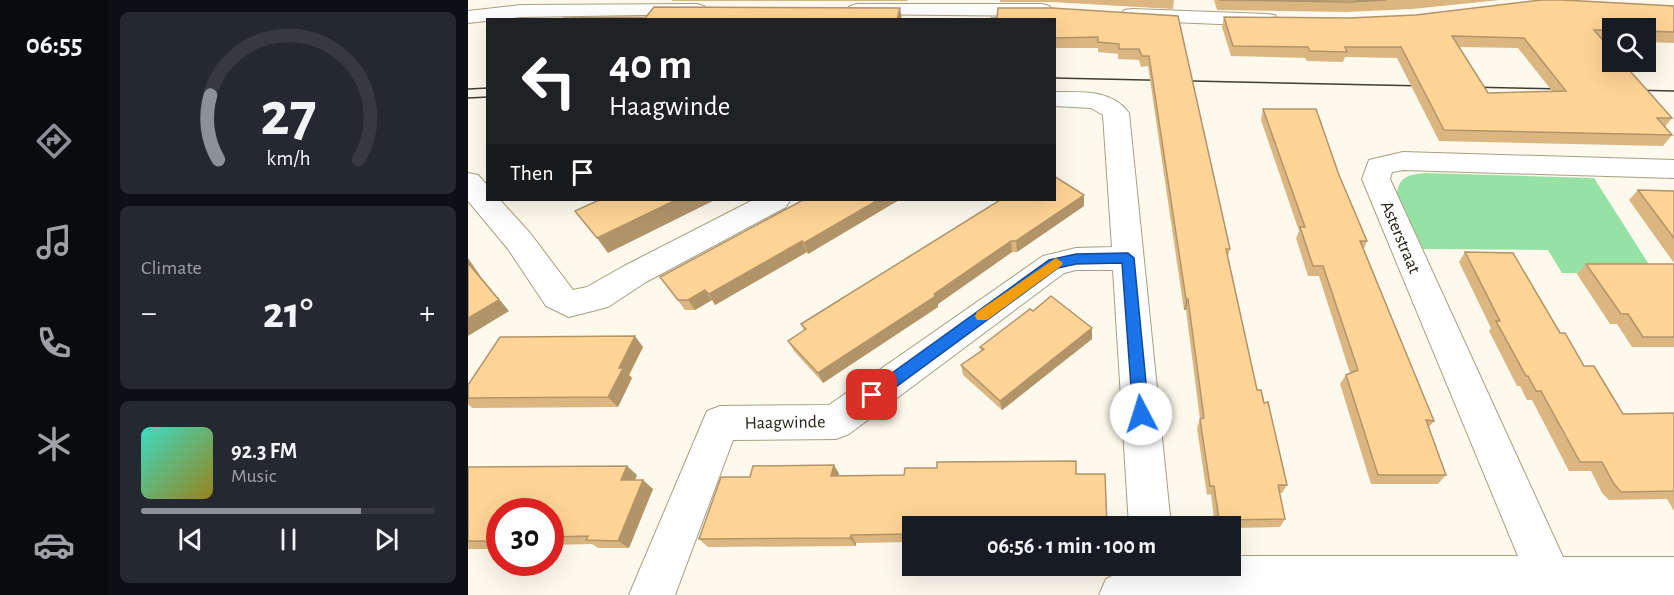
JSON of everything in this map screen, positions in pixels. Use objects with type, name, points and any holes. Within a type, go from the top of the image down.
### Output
[{"type":"street","points":[[468,17],[594,5],[717,10]]},
{"type":"street","points":[[837,10],[1064,11]]},
{"type":"street","points":[[1111,14],[1291,20]]},
{"type":"street","points":[[1056,99],[1093,100],[1108,104],[1116,113],[1149,516]]},
{"type":"street","name":"Asterstraat","points":[[1550,579],[1376,179],[1379,166],[1403,161],[1674,169]]},
{"type":"street","points":[[468,182],[519,241],[558,297],[569,304],[596,298],[635,274],[774,201]]},
{"type":"street","name":"Haagwinde","points":[[652,595],[720,423],[836,422],[1054,264],[1076,259],[1128,258]]},
{"type":"street","points":[[1143,579],[1419,587],[1550,579],[1674,579]]},
{"type":"green space","points":[[1415,174],[1594,178],[1655,274],[1562,273],[1548,250],[1423,249],[1397,193],[1403,179]]},
{"type":"building","points":[[1219,0],[1386,0],[1349,2]]},
{"type":"building","points":[[1541,0],[1674,6],[1674,32],[1656,31],[1656,18],[1602,18],[1602,30],[1594,30],[1602,39],[1602,72],[1631,72],[1672,118],[1657,118],[1672,135],[1444,130],[1401,47],[1345,47],[1347,52],[1310,51],[1308,47],[1233,46],[1224,17],[1349,18],[1416,15]],"holes":[[[1452,36],[1524,38],[1566,91],[1488,93]]]},
{"type":"building","points":[[654,7],[900,8],[898,18],[563,18],[646,17]]},
{"type":"building","points":[[998,8],[1052,8],[1178,16],[1230,249],[1226,249],[1257,390],[1261,390],[1264,403],[1268,402],[1287,485],[1278,485],[1285,519],[1241,520],[1241,516],[1218,516],[1214,486],[1210,486],[1200,419],[1204,418],[1188,299],[1186,299],[1149,56],[1142,56],[1139,49],[1119,49],[1119,44],[1098,42],[1098,37],[1056,38],[1056,18],[997,18]]},
{"type":"building","points":[[1263,109],[1316,109],[1339,175],[1367,241],[1360,241],[1434,421],[1426,420],[1446,475],[1378,475],[1346,375],[1358,370],[1323,266],[1313,266],[1300,227],[1305,227]]},
{"type":"building","points":[[1056,177],[1084,195],[1016,241],[1011,241],[934,294],[936,296],[818,373],[788,341],[806,329],[801,324],[998,201],[1056,201]]},
{"type":"building","points":[[1638,190],[1674,191],[1674,238]]},
{"type":"building","points":[[597,201],[674,201],[597,238],[575,211]]},
{"type":"building","points":[[801,201],[876,201],[709,294],[705,290],[688,300],[678,300],[660,277]]},
{"type":"building","points":[[1465,252],[1513,253],[1560,333],[1565,333],[1584,366],[1594,366],[1623,414],[1674,413],[1674,491],[1621,492],[1602,462],[1580,462],[1541,391],[1536,391],[1526,376],[1496,321],[1500,321]]},
{"type":"building","points":[[468,263],[499,300],[468,318]]},
{"type":"building","points":[[1586,264],[1674,264],[1674,337],[1643,337],[1628,314],[1621,314]]},
{"type":"building","points":[[1051,296],[1092,328],[1000,401],[961,365],[984,349],[980,347]]},
{"type":"building","points":[[635,336],[619,368],[623,368],[608,397],[468,398],[468,385],[500,337]]},
{"type":"building","points":[[1076,461],[1076,474],[1105,474],[1107,516],[902,516],[902,534],[851,535],[850,538],[699,539],[721,477],[750,477],[753,466],[834,465],[831,476],[904,475],[905,468],[937,468],[937,462]]},
{"type":"building","points":[[627,466],[621,480],[643,480],[618,541],[586,540],[588,536],[564,537],[564,498],[486,498],[486,541],[468,541],[468,467]]},
{"type":"tram line","points":[[1056,78],[1426,86]]},
{"type":"tram line","points":[[1468,87],[1567,89]]},
{"type":"tram line","points":[[468,89],[486,88]]},
{"type":"tram line","points":[[1630,90],[1674,91]]},
{"type":"tram line","points":[[468,98],[486,97]]},
{"type":"slow traffic","points":[[982,316],[1056,263]]},
{"type":"route","points":[[872,395],[1054,264],[1076,259],[1128,258],[1141,414]]}]
